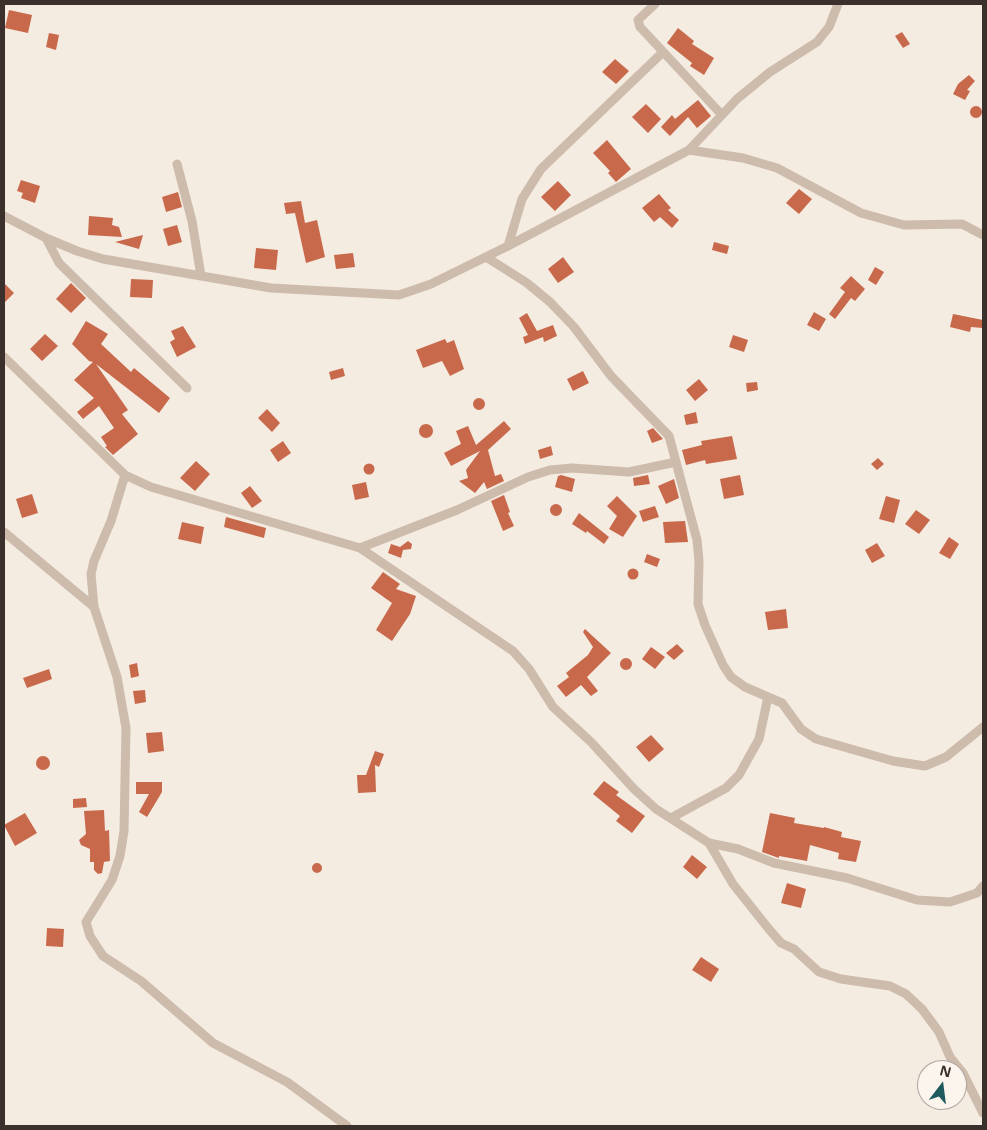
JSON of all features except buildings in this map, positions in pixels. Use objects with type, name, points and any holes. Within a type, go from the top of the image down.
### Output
[{"type":"street","points":[[655,4],[638,20],[640,27],[722,115]]},
{"type":"street","points":[[4,216],[77,252],[103,259],[271,288],[400,295],[431,284],[508,246],[689,150],[737,99],[770,72],[817,42],[829,27],[838,4]]},
{"type":"street","points":[[508,246],[522,199],[541,169],[663,52]]},
{"type":"street","points":[[689,150],[743,158],[777,168],[861,213],[904,225],[962,224],[983,235]]},
{"type":"street","points":[[177,164],[192,221],[202,276]]},
{"type":"street","points":[[46,238],[59,263],[186,388]]},
{"type":"street","points":[[486,257],[527,283],[550,302],[574,327],[612,376],[669,436],[697,540],[699,561],[698,604],[723,665],[731,677],[745,687],[782,703],[801,728],[816,738],[893,761],[925,766],[946,757],[983,727]]},
{"type":"street","points":[[4,357],[125,475],[151,487],[360,548],[513,652],[529,669],[553,707],[591,742],[634,789],[656,809],[709,843],[738,849],[774,863],[847,878],[917,900],[950,902],[981,890]]},
{"type":"street","points":[[360,548],[456,510],[528,477],[550,470],[572,468],[629,472],[676,462]]},
{"type":"street","points":[[125,475],[111,521],[91,574],[94,607],[117,677],[126,728],[126,756],[124,831],[120,856],[112,880],[86,922],[90,936],[103,956],[141,981],[213,1043],[287,1082],[347,1126]]},
{"type":"street","points":[[4,532],[94,607]]},
{"type":"street","points":[[671,818],[726,788],[739,775],[759,739],[768,696]]},
{"type":"street","points":[[709,843],[733,884],[781,943],[794,949],[819,972],[841,979],[890,986],[906,994],[922,1009],[939,1032],[950,1057],[963,1072],[983,1114]]}]
